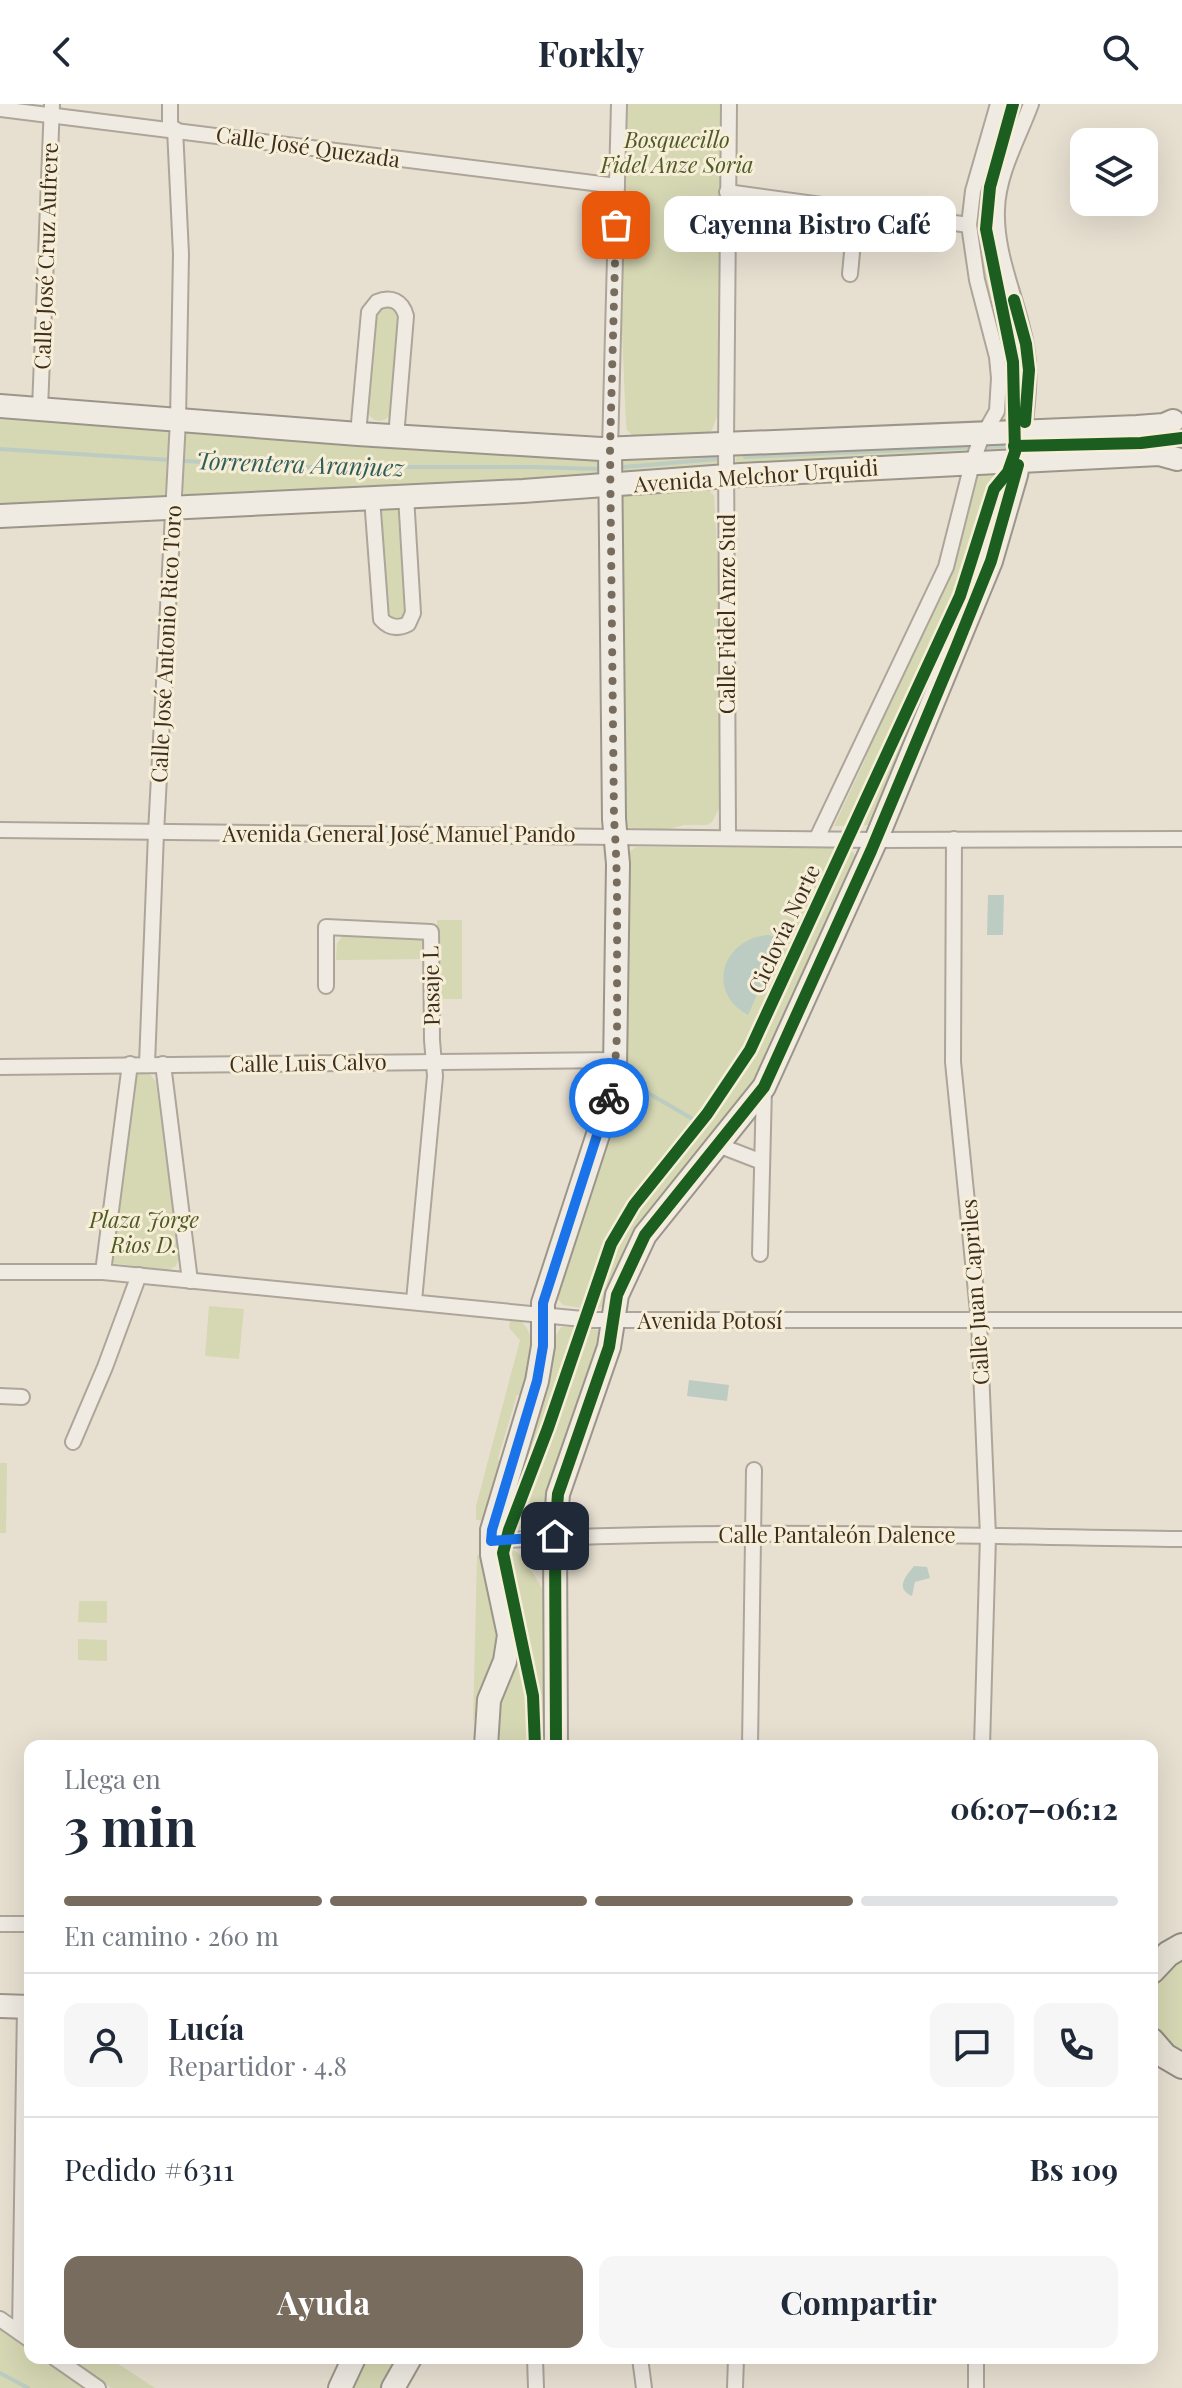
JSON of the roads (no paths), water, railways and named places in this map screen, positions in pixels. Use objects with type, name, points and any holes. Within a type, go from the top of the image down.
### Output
[{"type":"main road","points":[[1158,1965],[1182,1946]]},
{"type":"main road","points":[[1158,2048],[1182,2066]]},
{"type":"street","name":"Calle José Antonio Rico Toro","points":[[147,1064],[178,420],[181,254],[170,104]]},
{"type":"street","points":[[486,1740],[489,1700],[509,1647],[491,1541],[492,1530],[537,1381],[543,1346],[542,1315],[548,1288],[606,1110],[616,1060],[618,864],[615,835],[610,449],[619,104]]},
{"type":"street","name":"Calle Fidel Anze Sud","points":[[728,836],[726,444],[729,104]]},
{"type":"street","points":[[817,838],[946,567],[978,448],[997,411],[997,357],[970,246],[969,225],[973,191],[998,104]]},
{"type":"street","points":[[556,1740],[555,1536],[558,1494],[609,1347],[617,1295],[645,1235],[764,1087],[876,840],[991,561],[1019,462],[1029,370],[1026,344],[1002,256],[997,210],[1004,175],[1031,104]]},
{"type":"street","name":"Calle José Quezada","points":[[0,109],[52,110],[173,129],[617,186]]},
{"type":"street","name":"Calle José Cruz Aufrere","points":[[40,409],[52,110]]},
{"type":"street","points":[[727,192],[969,225]]},
{"type":"street","points":[[850,274],[856,210]]},
{"type":"street","points":[[358,434],[369,312],[377,302],[389,299],[400,304],[406,316],[396,437]]},
{"type":"street","name":"Avenida Melchor Urquidi","points":[[0,406],[396,437],[610,449],[726,444],[978,448],[1019,462],[1159,454],[1179,461]]},
{"type":"street","points":[[1178,417],[1168,438],[1179,461]]},
{"type":"street","name":"Avenida Melchor Urquidi","points":[[0,516],[610,486],[978,448],[1024,432],[1158,426],[1178,417]]},
{"type":"street","points":[[372,498],[381,619],[390,627],[397,628],[408,624],[413,613],[406,496]]},
{"type":"street","name":"Avenida General José Manuel Pando","points":[[0,830],[876,840],[1182,839]]},
{"type":"street","name":"Calle Juan Capriles","points":[[954,839],[953,1062],[979,1322],[988,1536],[982,1740]]},
{"type":"street","name":"Pasaje L","points":[[326,986],[326,927],[431,932],[433,1061]]},
{"type":"street","name":"Calle Luis Calvo","points":[[0,1067],[616,1060]]},
{"type":"street","points":[[414,1301],[435,1076],[433,1061]]},
{"type":"street","points":[[103,1272],[130,1064]]},
{"type":"street","points":[[163,1064],[190,1281]]},
{"type":"street","points":[[760,1254],[764,1087]]},
{"type":"street","points":[[718,1145],[762,1162]]},
{"type":"street","name":"Avenida Potosí","points":[[0,1272],[103,1272],[613,1321],[1182,1320]]},
{"type":"street","points":[[73,1442],[139,1275]]},
{"type":"street","points":[[0,1396],[22,1397]]},
{"type":"street","points":[[750,1740],[754,1470]]},
{"type":"street","name":"Calle Pantaleón Dalence","points":[[491,1541],[555,1536],[753,1534],[1182,1539]]},
{"type":"street","points":[[0,1924],[24,1924]]},
{"type":"street","points":[[0,2006],[24,2007]]},
{"type":"street","points":[[0,2319],[24,2336]]},
{"type":"street","points":[[64,2364],[98,2388]]},
{"type":"street","points":[[340,2388],[351,2364]]},
{"type":"street","points":[[393,2388],[407,2364]]},
{"type":"street","points":[[535,2364],[536,2388]]},
{"type":"street","points":[[641,2364],[644,2388]]},
{"type":"street","points":[[735,2388],[736,2364]]},
{"type":"street","points":[[976,2364],[976,2388]]},
{"type":"waterway","name":"Torrentera Aranjuez","points":[[984,447],[1009,446]]},
{"type":"waterway","name":"Torrentera Aranjuez","points":[[745,457],[975,447]]},
{"type":"waterway","name":"Torrentera Aranjuez","points":[[0,449],[280,467],[600,469]]},
{"type":"waterway","name":"Torrentera Aranjuez","points":[[624,467],[717,459]]},
{"type":"waterway","points":[[626,1081],[630,1083]]},
{"type":"waterway","points":[[643,1090],[691,1118]]},
{"type":"waterway","points":[[0,2373],[28,2388]]},
{"type":"place","name":"Cayenna Bistro Café","points":[[616,225]]},
{"type":"park label","name":"Bosquecillo Fidel Anze Soria","points":[[677,152]]},
{"type":"park label","name":"Plaza Jorge Rios D.","points":[[144,1232]]}]
